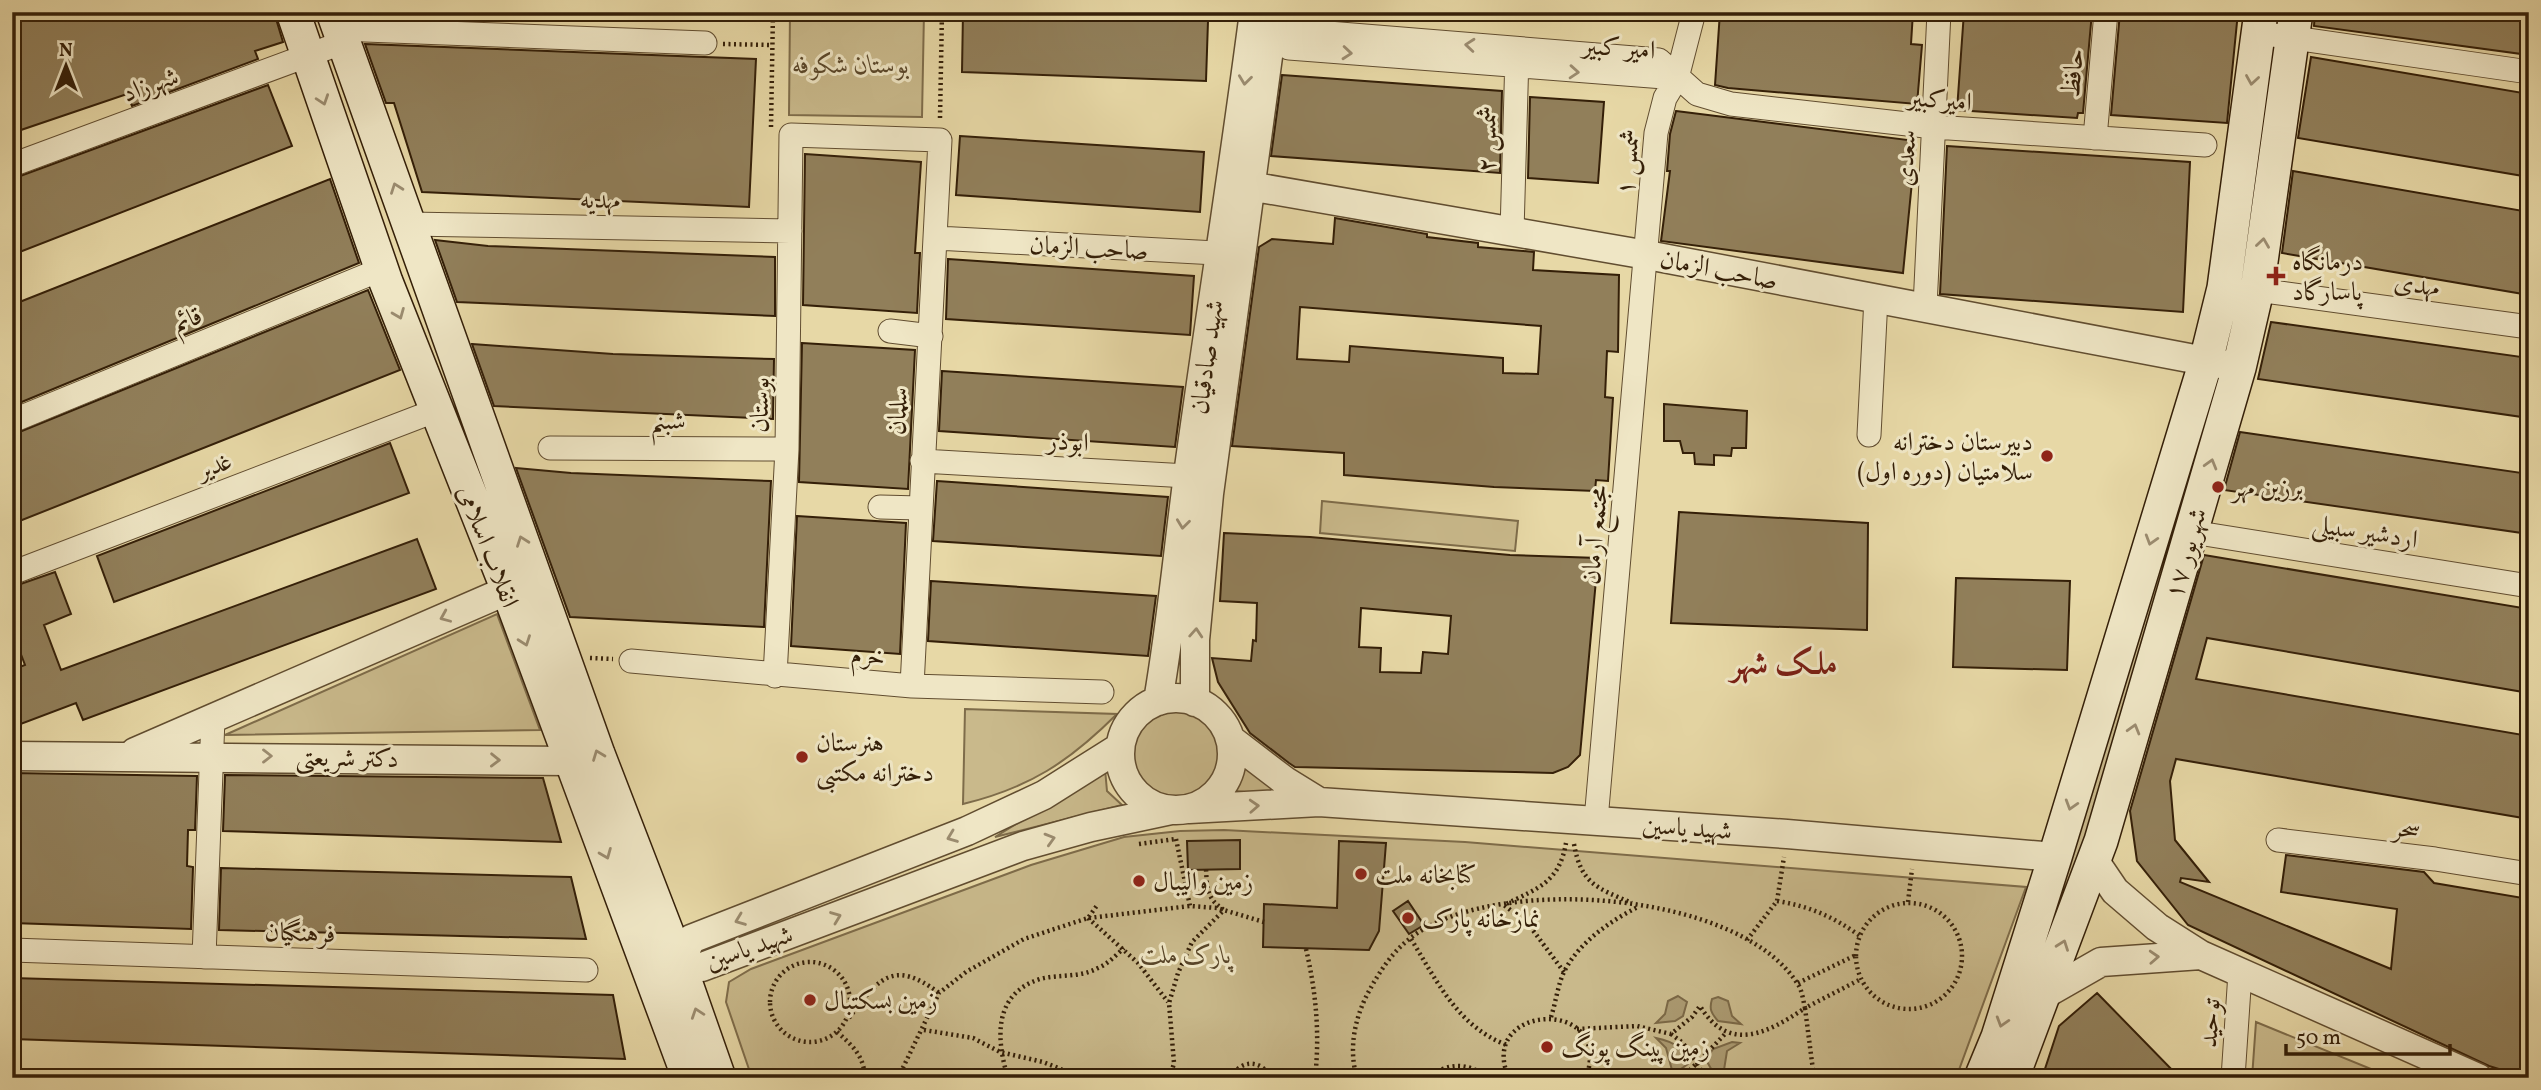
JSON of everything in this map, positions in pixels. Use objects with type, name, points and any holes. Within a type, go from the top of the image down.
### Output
[{"type":"main road","name":"انقلاب اسلامی","points":[[293,12],[382,269],[508,590],[569,761],[719,1078]]},
{"type":"main road","name":"۱۷ شهریور","points":[[1982,1078],[1998,1037],[2055,857],[2206,361],[2224,288],[2260,23]]},
{"type":"main road","name":"۱۷ شهریور","points":[[2012,1078],[2094,859],[2239,368],[2257,290],[2294,26]]},
{"type":"main road","name":"انقلاب اسلامی","points":[[338,28],[562,656],[666,968],[689,1078]]},
{"type":"street","name":"شهید صادقیان","points":[[1242,185],[1254,12]]},
{"type":"street","name":"شهید صادقیان","points":[[1158,701],[1200,477],[1231,254],[1274,12]]},
{"type":"street","name":"شمس ۱","points":[[1647,255],[1659,113],[1677,78],[1694,12]]},
{"type":"street","name":"سعدی","points":[[1925,307],[1939,12]]},
{"type":"street","name":"حافظ","points":[[2095,138],[2106,12]]},
{"type":"street","points":[[2260,23],[2294,26],[2529,72]]},
{"type":"street","name":"شهرزاد","points":[[12,165],[308,56],[338,28]]},
{"type":"street","points":[[338,28],[705,43]]},
{"type":"street","name":"امیر کبیر","points":[[1516,58],[1289,48],[1286,38],[1291,30],[1677,78]]},
{"type":"street","name":"شمس ۲","points":[[1512,232],[1516,58]]},
{"type":"street","name":"امیرکبیر","points":[[1677,78],[1698,94],[1731,104],[1934,127],[2205,145]]},
{"type":"street","points":[[791,135],[940,140]]},
{"type":"street","name":"بوستان","points":[[775,676],[787,449],[791,135]]},
{"type":"street","name":"سلمان","points":[[912,686],[940,140]]},
{"type":"street","name":"صاحب الزمان","points":[[1242,185],[1647,255],[2239,368]]},
{"type":"street","name":"مهدیه","points":[[409,224],[790,231]]},
{"type":"street","name":"صاحب الزمان","points":[[936,238],[1231,254]]},
{"type":"street","name":"مجتمع آرمان","points":[[1583,819],[1647,255]]},
{"type":"street","name":"قائم","points":[[12,421],[382,269]]},
{"type":"street","name":"مهدی","points":[[2257,290],[2529,327]]},
{"type":"street","points":[[1869,435],[1876,298]]},
{"type":"street","points":[[890,331],[931,336]]},
{"type":"street","name":"غدیر","points":[[12,573],[437,410]]},
{"type":"street","name":"شبنم","points":[[550,448],[787,449]]},
{"type":"street","name":"ابوذر","points":[[922,461],[1200,477]]},
{"type":"street","name":"شهید صادقیان","points":[[1195,702],[1200,477]]},
{"type":"street","points":[[880,507],[920,508]]},
{"type":"street","name":"اردشیر سبیلی","points":[[2192,532],[2529,586]]},
{"type":"street","name":"دکتر شریعتی","points":[[126,756],[508,590]]},
{"type":"street","name":"خرم","points":[[631,661],[775,676],[912,686],[1102,692]]},
{"type":"street","points":[[1120,747],[1124,731],[1134,717],[1158,701],[1170,698],[1195,702]]},
{"type":"street","name":"شهید یاسین","points":[[1120,747],[1120,765],[1126,783],[1138,796],[1154,806],[1180,810],[1215,795],[1230,769],[1230,739],[1223,723],[1211,710],[1195,702]]},
{"type":"street","points":[[204,957],[213,718]]},
{"type":"street","name":"شهید یاسین","points":[[1230,739],[1285,781],[1320,802]]},
{"type":"street","name":"شهید یاسین","points":[[666,968],[691,939],[967,831],[1044,795],[1120,747]]},
{"type":"street","name":"دکتر شریعتی","points":[[12,756],[569,761]]},
{"type":"street","name":"شهید یاسین","points":[[666,968],[702,967],[1023,846],[1091,827],[1180,810],[1320,802],[1787,834],[2055,857]]},
{"type":"street","name":"سحر","points":[[2278,841],[2435,859],[2529,874]]},
{"type":"street","points":[[2094,859],[2115,891],[2157,927],[2201,955],[2478,1078]]},
{"type":"street","name":"فرهنگیان","points":[[12,950],[586,970]]},
{"type":"street","points":[[2045,994],[2101,962],[2201,955]]},
{"type":"street","name":"توحید","points":[[2233,1078],[2240,973]]},
{"type":"path","points":[[773,12],[771,134],[791,135]]},
{"type":"path","points":[[940,140],[942,12]]},
{"type":"path","points":[[705,43],[772,45]]},
{"type":"path","points":[[562,656],[631,661]]},
{"type":"path","points":[[1504,905],[1554,876],[1583,819]]},
{"type":"path","points":[[1583,819],[1578,868],[1593,884],[1639,906]]},
{"type":"path","points":[[1747,940],[1777,901],[1787,834]]},
{"type":"path","points":[[1128,846],[1176,839],[1190,906]]},
{"type":"path","points":[[1908,902],[1915,846]]},
{"type":"path","points":[[1206,869],[1207,892],[1211,902],[1224,911]]},
{"type":"path","points":[[1357,1078],[1352,1047],[1359,1009],[1385,963],[1411,939],[1465,912],[1555,898],[1602,900],[1708,920],[1768,952],[1798,983],[1805,1008],[1814,1078]]},
{"type":"path","points":[[1777,901],[1826,914],[1860,936]]},
{"type":"path","points":[[1908,902],[1926,905],[1941,913],[1954,925],[1961,941],[1963,959],[1959,976],[1950,991],[1936,1002],[1920,1009],[1902,1009],[1885,1004],[1871,994],[1861,979],[1856,955],[1860,936],[1875,915],[1891,906],[1908,902]]},
{"type":"path","points":[[1088,918],[1098,904]]},
{"type":"path","points":[[1504,905],[1529,925],[1564,972]]},
{"type":"path","points":[[898,1078],[939,993],[966,972],[1024,939],[1088,918],[1190,906],[1224,911],[1264,922]]},
{"type":"path","points":[[1551,1017],[1564,972],[1594,936],[1615,919],[1639,906]]},
{"type":"path","points":[[1170,1078],[1174,1063],[1169,1003],[1178,974],[1192,942],[1224,911]]},
{"type":"path","points":[[1088,918],[1124,948],[1169,1003]]},
{"type":"path","points":[[1411,939],[1465,1021],[1486,1038],[1507,1045]]},
{"type":"path","points":[[1008,1078],[1000,1052],[1005,1003],[1018,990],[1041,979],[1096,970],[1124,948]]},
{"type":"path","points":[[1306,948],[1316,1009],[1315,1078]]},
{"type":"path","points":[[1798,983],[1856,955]]},
{"type":"path","points":[[846,1021],[851,1008],[846,981],[824,964],[810,961],[784,971],[771,992],[773,1017],[780,1028],[801,1041],[826,1039],[837,1032],[846,1021],[877,982],[893,975],[911,975],[939,993]]},
{"type":"path","points":[[1671,1034],[1692,1017],[1700,1006],[1715,1027],[1726,1033],[1746,1035],[1767,1031],[1861,979]]},
{"type":"path","points":[[1509,1078],[1504,1059],[1507,1045],[1523,1024],[1534,1019],[1551,1017],[1565,1021],[1577,1029],[1586,1042],[1589,1054],[1586,1078]]},
{"type":"path","points":[[1577,1029],[1637,1026],[1671,1034],[1683,1044],[1705,1078]]},
{"type":"path","points":[[923,1030],[973,1038],[1000,1052],[1043,1062],[1083,1078]]},
{"type":"path","points":[[837,1032],[853,1046],[864,1061],[865,1078]]},
{"type":"path","points":[[1682,1078],[1726,1033]]},
{"type":"path","points":[[1231,1078],[1237,1068],[1250,1063],[1264,1067],[1272,1078]]},
{"type":"path","points":[[1428,1078],[1436,1071],[1459,1065],[1471,1067],[1488,1078]]},
{"type":"green space","name":"بوستان شکوفه","points":[[790,12],[924,12],[922,117],[789,115]]},
{"type":"green space","points":[[2213,391],[2216,401],[2081,854],[2045,964],[2014,1011]]},
{"type":"green space","points":[[1322,501],[1518,521],[1515,551],[1320,533]]},
{"type":"green space","points":[[497,614],[540,730],[225,735]]},
{"type":"green space","points":[[1176,705],[1195,709],[1210,720],[1221,735],[1225,754],[1221,773],[1210,788],[1195,799],[1176,803],[1157,799],[1142,788],[1131,773],[1127,754],[1131,735],[1142,720],[1157,709]]},
{"type":"green space","points":[[965,709],[1117,714],[1082,746],[1047,771],[1008,790],[963,804]]},
{"type":"green space","points":[[1240,761],[1298,798],[1226,790],[1237,777]]},
{"type":"green space","points":[[1105,769],[1107,791],[1122,805],[995,837]]},
{"type":"green space","name":"پارک ملت","points":[[1224,830],[1465,842],[2026,887],[1956,1078],[752,1078],[726,1002],[729,982],[751,969],[1031,865],[1124,837]]},
{"type":"green space","points":[[2256,1022],[2393,1078],[2252,1078]]},
{"type":"shaded area","points":[[1678,996],[1687,1002],[1683,1016],[1675,1021],[1656,1023],[1665,1014],[1668,1001]]},
{"type":"shaded area","points":[[1718,997],[1728,1001],[1732,1016],[1741,1024],[1718,1021],[1711,1006],[1712,999]]},
{"type":"shaded area","points":[[1656,1038],[1681,1049],[1688,1064],[1678,1071],[1672,1070],[1666,1048]]},
{"type":"shaded area","points":[[1732,1042],[1740,1043],[1727,1051],[1724,1070],[1713,1072],[1706,1060],[1713,1049]]},
{"type":"building","points":[[12,12],[274,12],[283,42],[255,51],[258,59],[132,106],[127,94],[12,133]]},
{"type":"building","points":[[963,12],[1208,21],[1206,81],[962,72]]},
{"type":"building","points":[[1720,12],[1913,12],[1911,44],[1922,45],[1917,104],[1715,85]]},
{"type":"building","points":[[1964,12],[2092,12],[2083,113],[2078,113],[2077,118],[1957,110]]},
{"type":"building","points":[[2120,12],[2238,12],[2227,123],[2111,115]]},
{"type":"building","points":[[2315,12],[2529,12],[2529,55],[2314,26]]},
{"type":"building","points":[[365,44],[756,59],[749,207],[422,192],[394,103],[386,103]]},
{"type":"building","points":[[2311,57],[2529,94],[2529,177],[2298,138]]},
{"type":"building","points":[[1282,75],[1502,91],[1500,173],[1271,156]]},
{"type":"building","points":[[268,85],[292,146],[12,255],[12,179]]},
{"type":"building","points":[[1530,97],[1604,102],[1598,183],[1528,178]]},
{"type":"building","points":[[1676,111],[1916,141],[1903,273],[1661,241],[1670,171],[1667,171],[1670,134]]},
{"type":"building","points":[[960,136],[1204,152],[1200,212],[956,195]]},
{"type":"building","points":[[1947,146],[2190,162],[2183,312],[1940,294]]},
{"type":"building","points":[[805,154],[921,162],[915,253],[920,253],[917,313],[803,305]]},
{"type":"building","points":[[2293,171],[2529,212],[2529,295],[2282,253]]},
{"type":"building","points":[[330,179],[359,263],[12,406],[12,305]]},
{"type":"building","points":[[1335,218],[1427,234],[1427,237],[1478,243],[1478,247],[1534,252],[1533,270],[1619,275],[1618,352],[1607,351],[1605,397],[1613,398],[1608,481],[1596,480],[1595,491],[1494,487],[1344,475],[1344,453],[1232,446],[1259,247],[1272,239],[1333,244]],"holes":[[[1300,307],[1541,326],[1538,374],[1503,373],[1503,358],[1350,346],[1349,362],[1297,359]]]},
{"type":"building","points":[[435,240],[488,246],[775,257],[775,316],[457,302]]},
{"type":"building","points":[[948,259],[1194,276],[1190,335],[946,319]]},
{"type":"building","points":[[368,290],[400,370],[12,524],[12,435]]},
{"type":"building","points":[[2271,322],[2529,358],[2529,418],[2258,379]]},
{"type":"building","points":[[802,343],[915,350],[908,489],[799,482]]},
{"type":"building","points":[[472,344],[613,354],[774,359],[773,419],[494,406]]},
{"type":"building","points":[[942,371],[1183,387],[1175,447],[939,431]]},
{"type":"building","points":[[1664,404],[1747,411],[1746,448],[1732,448],[1731,456],[1714,455],[1714,465],[1695,464],[1694,453],[1683,453],[1680,441],[1664,441]]},
{"type":"building","points":[[2240,432],[2529,474],[2529,534],[2224,490]]},
{"type":"building","points":[[390,443],[409,493],[114,602],[97,556]]},
{"type":"building","points":[[516,468],[571,473],[771,481],[764,627],[570,617]]},
{"type":"building","points":[[937,481],[1168,497],[1161,556],[933,541]]},
{"type":"building","points":[[1679,512],[1868,523],[1867,630],[1671,623]]},
{"type":"building","points":[[797,516],[906,523],[900,654],[791,646]]},
{"type":"building","points":[[1224,533],[1310,537],[1510,555],[1598,558],[1580,755],[1568,767],[1553,773],[1295,767],[1250,733],[1218,682],[1212,658],[1251,661],[1253,640],[1256,641],[1257,603],[1220,601]],"holes":[[[1361,608],[1451,616],[1448,654],[1423,652],[1421,673],[1380,672],[1381,648],[1359,647]]]},
{"type":"building","points":[[417,539],[436,589],[83,720],[76,703],[18,725],[12,711],[12,670],[25,665],[12,631],[12,587],[55,572],[71,614],[44,625],[61,670]]},
{"type":"building","points":[[2204,555],[2529,609],[2529,693],[2207,638],[2196,679],[2529,736],[2529,819],[2176,759],[2170,781],[2175,840],[2209,882],[2181,878],[2180,882],[2391,969],[2397,909],[2281,892],[2286,855],[2424,872],[2434,883],[2529,899],[2529,1058],[2525,1077],[2489,1066],[2188,925],[2137,861],[2130,811]]},
{"type":"building","points":[[1956,578],[2070,581],[2067,670],[1953,667]]},
{"type":"building","points":[[931,581],[1156,596],[1148,656],[928,641]]},
{"type":"building","points":[[12,773],[197,776],[195,830],[188,830],[187,866],[193,867],[191,929],[12,923]]},
{"type":"building","points":[[225,775],[543,778],[561,842],[223,831]]},
{"type":"building","points":[[1240,840],[1240,869],[1188,870],[1187,841]]},
{"type":"building","name":"کتابخانه ملت","points":[[1339,841],[1386,843],[1379,931],[1369,950],[1263,947],[1264,904],[1337,908]]},
{"type":"building","points":[[221,868],[571,877],[586,939],[219,930]]},
{"type":"building","name":"نمازخانه پارک","points":[[1408,901],[1424,925],[1409,934],[1393,911]]},
{"type":"building","points":[[12,978],[613,995],[625,1059],[12,1039]]},
{"type":"building","points":[[2097,993],[2180,1078],[2042,1078],[2059,1026]]},
{"type":"place","name":"درمانگاه پاسارگاد","points":[[2276,276]]},
{"type":"place","name":"دبیرستان دخترانه سلامتیان (دوره اول)","points":[[2047,456]]},
{"type":"place","name":"برزین مهر","points":[[2218,487]]},
{"type":"place","name":"هنرستان دخترانه مکتبی","points":[[802,757]]},
{"type":"place","name":"کتابخانه ملت","points":[[1361,874]]},
{"type":"place","name":"زمین والیبال","points":[[1139,881]]},
{"type":"place","name":"نمازخانه پارک","points":[[1408,918]]},
{"type":"place","name":"زمین بسکتبال","points":[[810,1000]]},
{"type":"place","name":"زمین پینگ پونگ","points":[[1547,1047]]},
{"type":"district","name":"ملک شهر","points":[[1784,662]]}]
